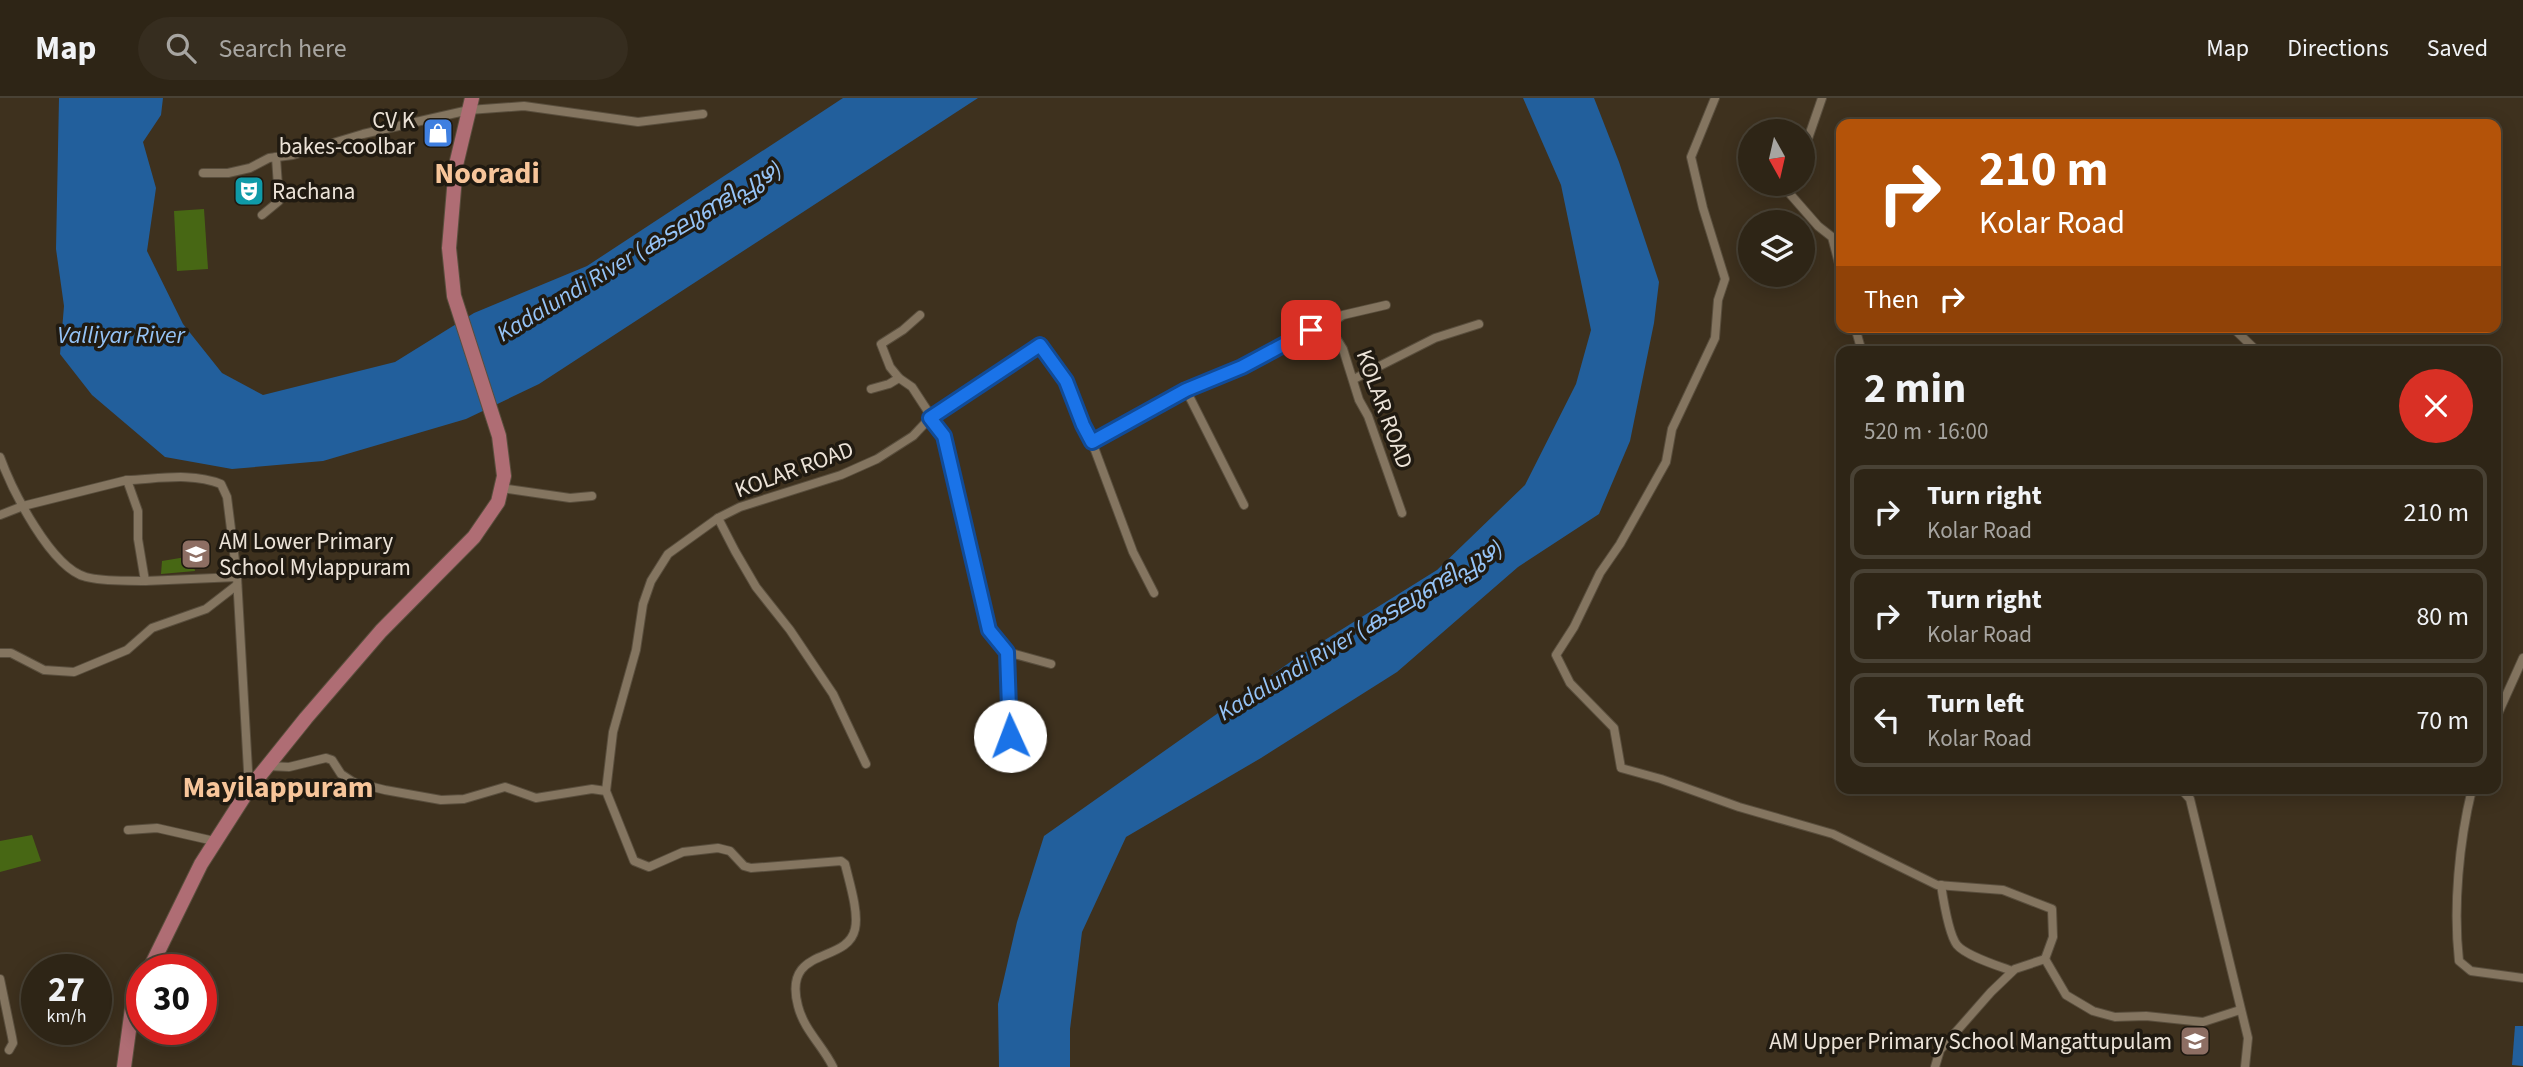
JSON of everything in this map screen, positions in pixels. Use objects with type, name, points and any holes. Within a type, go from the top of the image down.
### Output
[{"type":"main road","points":[[157,954],[214,841],[249,789],[381,631],[474,537],[498,502],[504,476],[499,436],[454,296],[449,248],[456,165],[470,104]]},
{"type":"main road","points":[[124,1067],[127,1045]]},
{"type":"street","points":[[1715,98],[1691,157],[1703,208],[1725,279],[1718,300],[1715,338],[1672,429],[1666,462],[1620,544],[1600,573],[1574,627],[1556,656],[1570,683],[1614,729],[1621,768],[1661,779],[1739,807],[1833,834],[1941,885],[2003,890],[2052,909],[2053,937],[2045,958],[2012,971],[1940,1050],[1935,1067]]},
{"type":"street","points":[[1815,119],[1822,98]]},
{"type":"street","points":[[203,173],[228,173],[250,168],[269,158],[293,156],[470,104],[524,106],[638,122],[703,114]]},
{"type":"street","points":[[262,215],[279,201],[276,158]]},
{"type":"street","points":[[1792,196],[1818,226],[1832,237],[1836,252]]},
{"type":"street","points":[[1154,593],[1133,552],[1092,442],[1186,390],[1242,367],[1343,315],[1386,305]]},
{"type":"street","points":[[920,315],[881,344],[890,367],[912,387],[944,436],[989,630],[1007,652],[1051,664]]},
{"type":"street","name":"KOLAR ROAD","points":[[1328,324],[1343,349],[1359,400],[1368,416],[1402,513]]},
{"type":"street","points":[[1353,379],[1435,338],[1479,324]]},
{"type":"street","points":[[2238,333],[2252,346]]},
{"type":"street","name":"KOLAR ROAD","points":[[606,791],[613,732],[636,650],[643,604],[651,581],[668,554],[718,518],[740,507],[841,475],[877,459],[914,436],[930,418],[1040,345],[1066,381],[1092,442]]},
{"type":"street","points":[[871,389],[899,378]]},
{"type":"street","points":[[1186,390],[1244,505]]},
{"type":"street","points":[[0,457],[23,506],[60,561],[85,577],[145,582],[237,581]]},
{"type":"street","points":[[0,515],[23,506],[127,480],[183,477],[210,479],[221,484],[227,497],[237,581],[249,789]]},
{"type":"street","points":[[127,480],[138,511],[138,539],[145,582]]},
{"type":"street","points":[[501,488],[570,498],[592,496]]},
{"type":"street","points":[[718,518],[756,587],[790,630],[828,686],[866,764]]},
{"type":"street","points":[[0,653],[11,653],[44,670],[74,673],[127,650],[152,628],[206,609],[237,581]]},
{"type":"street","points":[[1007,652],[1010,736]]},
{"type":"street","points":[[2501,707],[2523,658]]},
{"type":"street","points":[[268,765],[289,768],[326,758],[332,760],[341,774],[353,782],[441,800],[464,799],[505,788],[536,798],[592,789],[606,791],[635,860],[649,867],[683,852],[718,848],[730,851],[744,866],[751,868],[841,861],[845,864],[855,929],[846,945],[801,968],[797,975],[796,988],[798,1006],[811,1036],[833,1067]]},
{"type":"street","points":[[2186,794],[2190,799],[2248,1038],[2245,1067]]},
{"type":"street","points":[[2471,794],[2460,871],[2456,935],[2459,961],[2471,971],[2523,978]]},
{"type":"street","points":[[128,830],[157,828],[214,841]]},
{"type":"street","points":[[1941,885],[1956,945],[2012,971]]},
{"type":"street","points":[[2045,958],[2066,995],[2093,1011],[2115,1017],[2146,1016],[2203,1022],[2240,1010]]},
{"type":"street","points":[[0,979],[13,1042],[9,1049]]},
{"type":"green space","points":[[204,209],[208,269],[177,271],[174,211]]},
{"type":"green space","points":[[192,556],[195,571],[161,574],[162,561]]},
{"type":"green space","points":[[32,835],[41,861],[0,872],[0,841]]},
{"type":"water","name":"Valliyar River","points":[[59,98],[163,98],[161,115],[143,142],[156,188],[147,251],[183,324],[222,373],[263,395],[395,362],[474,313],[587,266],[843,98],[978,98],[539,384],[466,419],[323,461],[232,469],[165,457],[92,395],[60,354],[64,306],[56,249]]},
{"type":"water","name":"Kadalundi River (കടലുണ്ടിപ്പുഴ)","points":[[1523,98],[1594,98],[1619,162],[1659,282],[1654,323],[1630,441],[1599,514],[1518,567],[1397,672],[1261,758],[1126,837],[1082,932],[1070,1029],[1070,1067],[999,1067],[998,1004],[1017,922],[1044,836],[1296,658],[1437,570],[1525,485],[1576,384],[1591,330],[1561,185]]},
{"type":"water","points":[[2515,1026],[2523,1026],[2523,1066],[2512,1065]]},
{"type":"place","name":"CV K bakes-coolbar","points":[[438,133]]},
{"type":"place","name":"Rachana","points":[[249,191]]},
{"type":"place","name":"AM Lower Primary School Mylappuram","points":[[196,554]]},
{"type":"place","name":"AM Upper Primary School Mangattupulam","points":[[2195,1041]]},
{"type":"district","name":"Nooradi","points":[[487,173]]},
{"type":"district","name":"Mayilappuram","points":[[278,787]]},
{"type":"route","points":[[1010,736],[1007,652],[989,630],[944,436],[930,418],[1040,345],[1066,381],[1092,442],[1186,390],[1242,367],[1311,330]]}]
